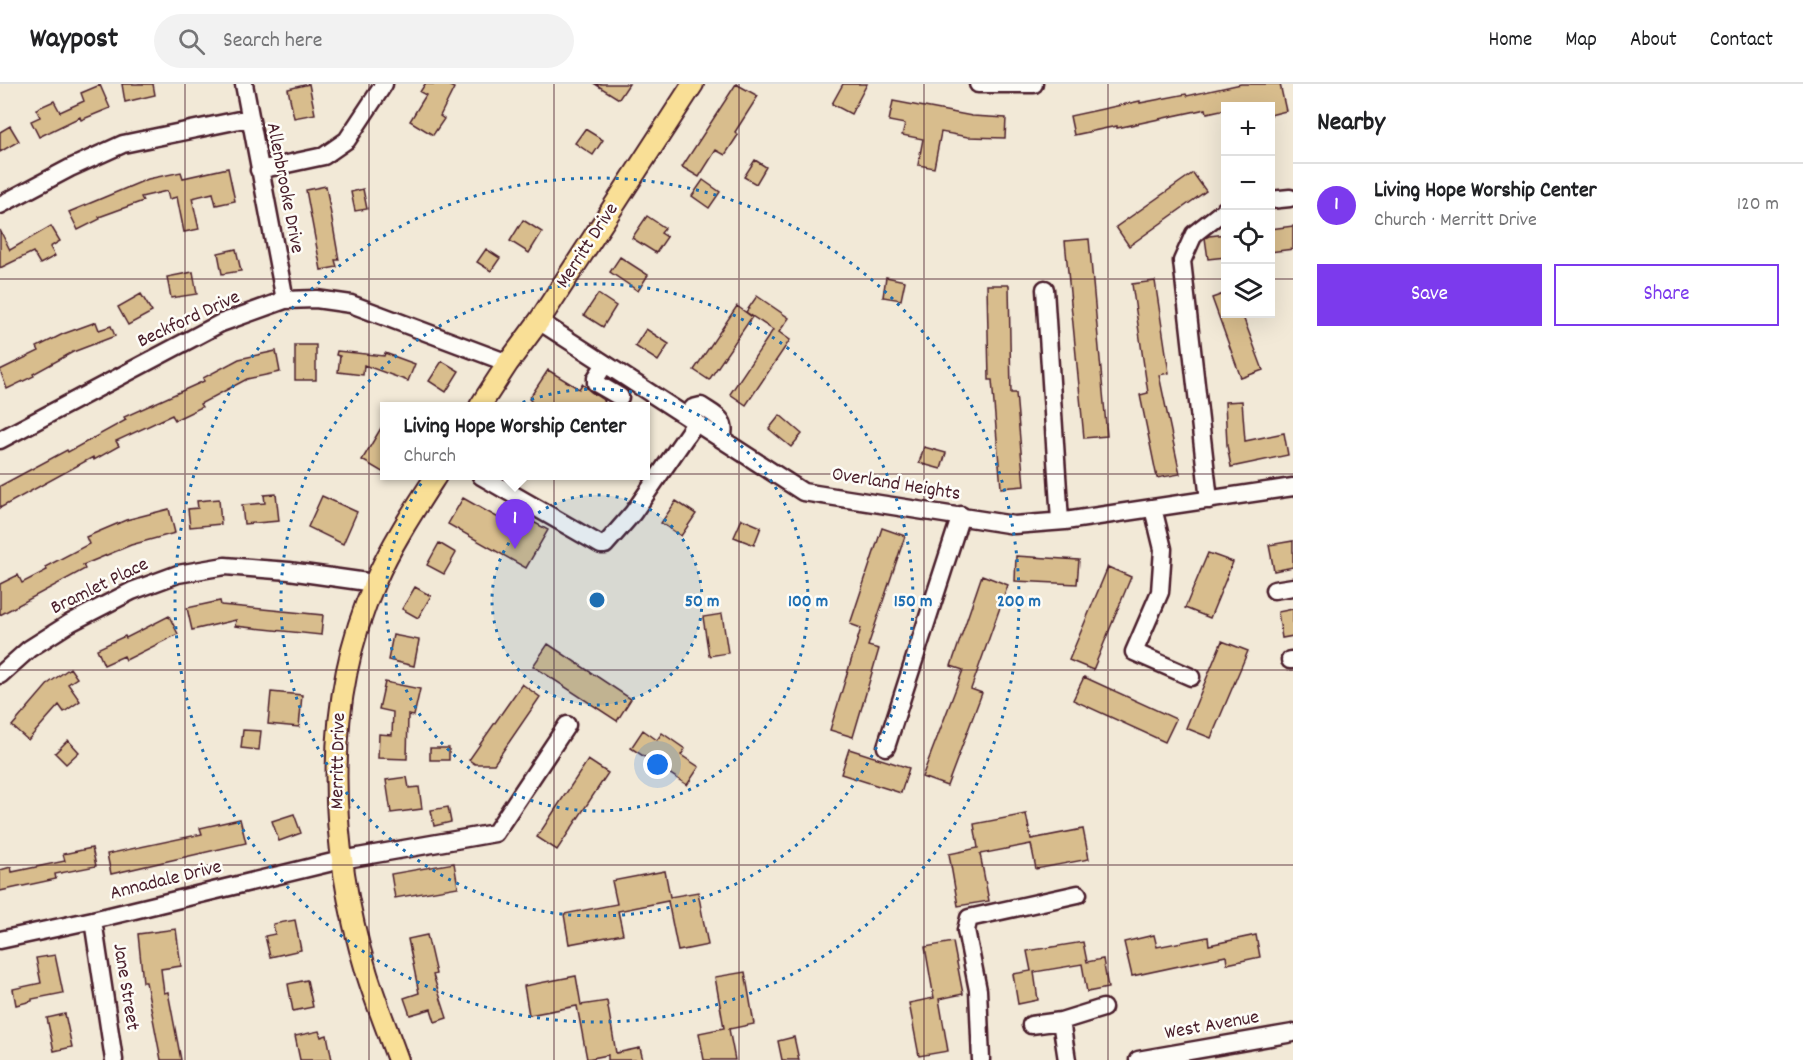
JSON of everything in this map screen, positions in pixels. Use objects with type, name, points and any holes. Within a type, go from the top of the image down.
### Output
[{"type":"main road","name":"Merritt Drive","points":[[483,402],[539,321],[693,84]]},
{"type":"main road","name":"Merritt Drive","points":[[398,1060],[367,974],[341,860],[336,787],[339,706],[355,639],[374,583],[434,480]]},
{"type":"street","name":"Allenbrooke Drive","points":[[244,84],[285,300]]},
{"type":"street","points":[[259,170],[296,164],[324,156],[346,140],[384,84]]},
{"type":"street","points":[[978,84],[1034,84]]},
{"type":"street","points":[[0,205],[70,168],[123,144],[249,118]]},
{"type":"street","points":[[1275,200],[1290,198]]},
{"type":"street","points":[[1209,500],[1182,261],[1194,234],[1225,210]]},
{"type":"street","points":[[1046,289],[1060,521]]},
{"type":"street","name":"Beckford Drive","points":[[0,440],[221,323],[285,300],[316,299],[351,304],[508,363]]},
{"type":"street","name":"Overland Heights","points":[[539,321],[803,492],[1014,525],[1154,508],[1293,486]]},
{"type":"street","points":[[605,364],[596,378],[596,383],[617,402],[629,380]]},
{"type":"street","points":[[488,480],[543,513],[601,545],[605,545],[633,513],[692,419]]},
{"type":"street","points":[[1154,508],[1162,549],[1160,592],[1134,652],[1191,677]]},
{"type":"street","points":[[886,747],[961,516]]},
{"type":"street","name":"Bramlet Place","points":[[0,675],[29,649],[70,623],[132,591],[178,574],[225,566],[289,571],[374,583]]},
{"type":"street","points":[[1274,590],[1293,588]]},
{"type":"street","name":"Annadale Drive","points":[[0,940],[93,921],[341,860],[495,833],[567,725]]},
{"type":"street","points":[[981,1060],[978,990],[966,930],[969,918],[1078,894]]},
{"type":"street","name":"Jane Street","points":[[93,921],[114,1060]]},
{"type":"street","points":[[1030,1025],[1062,1021],[1103,1008]]},
{"type":"street","points":[[1062,1021],[1067,1060]]},
{"type":"street","name":"West Avenue","points":[[1138,1060],[1293,1033]]},
{"type":"building","points":[[122,84],[153,84],[155,95],[125,102]]},
{"type":"building","points":[[309,84],[315,114],[294,118],[288,89]]},
{"type":"building","points":[[425,84],[446,84],[454,88],[440,116],[444,119],[433,135],[410,121],[426,95],[420,92]]},
{"type":"building","points":[[595,84],[629,84],[619,99]]},
{"type":"building","points":[[736,84],[758,96],[735,132],[738,135],[725,155],[716,150],[699,177],[682,167]]},
{"type":"building","points":[[843,84],[867,84],[851,114],[832,104]]},
{"type":"building","points":[[1241,84],[1280,84],[1286,111],[1275,114],[1275,102],[1221,102],[1221,110],[1207,113],[1206,109],[1074,135],[1070,116],[1140,101],[1140,103],[1186,94],[1187,96]]},
{"type":"building","points":[[100,85],[110,108],[81,120],[80,117],[39,137],[31,121],[40,117],[36,109],[54,101],[60,112],[84,101],[81,93]]},
{"type":"building","points":[[893,101],[972,116],[1006,118],[1005,138],[968,137],[941,132],[934,168],[918,165],[923,139],[902,135],[905,124],[889,121]]},
{"type":"building","points":[[10,126],[19,141],[0,152],[0,132]]},
{"type":"building","points":[[585,129],[603,140],[593,155],[575,143]]},
{"type":"building","points":[[755,160],[766,167],[756,184],[744,177]]},
{"type":"building","points":[[228,168],[235,201],[216,205],[213,193],[192,198],[199,229],[184,232],[177,197],[169,199],[167,191],[141,197],[143,201],[99,217],[100,219],[78,230],[69,212],[148,179],[181,172],[183,178]]},
{"type":"building","points":[[1193,173],[1206,191],[1129,246],[1116,227]]},
{"type":"building","points":[[703,180],[720,192],[709,208],[692,196]]},
{"type":"building","points":[[326,186],[339,260],[335,260],[337,267],[321,270],[306,190]]},
{"type":"building","points":[[363,189],[367,209],[355,211],[351,192]]},
{"type":"building","points":[[647,216],[665,228],[661,233],[667,237],[656,253],[632,238]]},
{"type":"building","points":[[523,220],[542,232],[529,253],[510,241]]},
{"type":"building","points":[[51,226],[60,241],[50,247],[55,256],[40,264],[33,252],[0,268],[0,230],[10,250]]},
{"type":"building","points":[[1293,226],[1293,249],[1275,251],[1275,228]]},
{"type":"building","points":[[1221,235],[1221,258],[1208,259],[1205,238]]},
{"type":"building","points":[[1089,239],[1107,436],[1084,438],[1065,241]]},
{"type":"building","points":[[236,249],[241,271],[222,274],[218,253]]},
{"type":"building","points":[[486,249],[500,258],[491,271],[477,262]]},
{"type":"building","points":[[620,257],[648,275],[638,291],[610,272]]},
{"type":"building","points":[[193,272],[197,294],[171,298],[167,277]]},
{"type":"building","points":[[886,277],[905,281],[901,300],[883,297]]},
{"type":"building","points":[[1155,281],[1169,373],[1159,375],[1180,474],[1157,478],[1140,395],[1148,393],[1132,284]]},
{"type":"building","points":[[987,285],[1009,285],[1011,393],[1016,393],[1024,486],[1001,488],[992,380],[989,380]]},
{"type":"building","points":[[141,294],[152,312],[128,325],[118,307]]},
{"type":"building","points":[[598,294],[616,306],[603,327],[584,315]]},
{"type":"building","points":[[1221,295],[1221,318],[1244,318],[1263,370],[1241,378],[1212,298]]},
{"type":"building","points":[[757,296],[789,318],[779,332],[790,340],[746,405],[730,394],[773,330],[746,312]]},
{"type":"building","points":[[737,306],[752,317],[709,380],[694,370]]},
{"type":"building","points":[[96,322],[99,330],[111,326],[115,336],[73,352],[33,374],[34,376],[7,389],[0,370],[39,351],[37,347],[63,334]]},
{"type":"building","points":[[646,329],[669,344],[658,361],[635,346]]},
{"type":"building","points":[[295,345],[316,345],[316,380],[295,380]]},
{"type":"building","points":[[276,351],[280,372],[247,379],[200,404],[202,407],[175,420],[172,415],[116,441],[119,446],[94,460],[93,457],[0,508],[0,486],[126,420],[124,417],[204,381],[203,378],[239,359]]},
{"type":"building","points":[[337,351],[384,356],[385,353],[415,364],[408,381],[364,365],[363,375],[338,372],[340,356],[336,355]]},
{"type":"building","points":[[442,361],[459,371],[446,392],[429,381]]},
{"type":"building","points":[[548,370],[579,389],[582,384],[605,401],[532,402],[529,399]]},
{"type":"building","points":[[1242,401],[1245,441],[1284,433],[1288,455],[1231,467],[1227,445],[1225,402]]},
{"type":"building","points":[[780,415],[802,434],[791,447],[769,429]]},
{"type":"building","points":[[380,430],[380,471],[362,460]]},
{"type":"building","points":[[924,447],[946,453],[941,469],[919,463]]},
{"type":"building","points":[[276,494],[279,521],[244,524],[242,505],[265,503],[264,495]]},
{"type":"building","points":[[322,496],[357,512],[343,544],[308,527]]},
{"type":"building","points":[[463,498],[502,520],[511,505],[528,515],[526,518],[548,530],[526,568],[448,524]]},
{"type":"building","points":[[219,499],[221,524],[190,527],[188,509],[198,508],[197,501]]},
{"type":"building","points":[[676,501],[696,514],[681,536],[661,523]]},
{"type":"building","points":[[169,509],[175,533],[131,545],[83,565],[85,569],[0,615],[0,584],[18,575],[22,583],[47,570],[45,567],[89,544],[86,537],[126,520]]},
{"type":"building","points":[[742,519],[761,527],[754,545],[734,537]]},
{"type":"building","points":[[882,528],[905,536],[868,646],[879,649],[853,737],[830,730],[861,628],[850,624]]},
{"type":"building","points":[[1293,541],[1293,567],[1274,571],[1269,545]]},
{"type":"building","points":[[439,543],[456,553],[444,574],[427,565]]},
{"type":"building","points":[[1208,553],[1233,562],[1210,618],[1185,608]]},
{"type":"building","points":[[1016,556],[1079,560],[1077,584],[1015,581]]},
{"type":"building","points":[[1108,567],[1131,577],[1093,670],[1069,660]]},
{"type":"building","points":[[982,575],[1008,585],[971,689],[982,693],[947,786],[922,777],[963,670],[951,666]]},
{"type":"building","points":[[415,587],[431,596],[418,618],[402,609]]},
{"type":"building","points":[[220,601],[221,605],[323,615],[321,635],[235,626],[236,620],[192,630],[187,608]]},
{"type":"building","points":[[1293,609],[1293,636],[1282,638],[1278,612]]},
{"type":"building","points":[[722,614],[728,653],[709,656],[703,617]]},
{"type":"building","points":[[169,616],[178,634],[126,660],[124,656],[104,665],[97,649],[125,636],[126,638]]},
{"type":"building","points":[[393,635],[419,640],[414,666],[388,660]]},
{"type":"building","points":[[1222,641],[1248,651],[1211,738],[1186,728]]},
{"type":"building","points":[[548,644],[631,699],[617,721],[533,666]]},
{"type":"building","points":[[70,668],[77,678],[68,684],[80,701],[64,712],[59,705],[28,740],[12,726],[49,683]]},
{"type":"building","points":[[1084,677],[1176,719],[1165,742],[1073,700]]},
{"type":"building","points":[[385,682],[420,689],[414,716],[408,715],[407,759],[378,758],[379,734],[392,735],[393,712],[379,709]]},
{"type":"building","points":[[522,684],[540,697],[494,764],[475,764],[469,760]]},
{"type":"building","points":[[271,692],[302,695],[299,727],[268,724]]},
{"type":"building","points":[[243,730],[261,731],[259,750],[241,748]]},
{"type":"building","points":[[643,730],[657,740],[662,733],[685,749],[681,755],[699,767],[687,785],[631,748]]},
{"type":"building","points":[[68,740],[79,752],[66,764],[55,753]]},
{"type":"building","points":[[430,748],[449,748],[449,760],[430,760]]},
{"type":"building","points":[[849,749],[909,768],[901,793],[841,774]]},
{"type":"building","points":[[588,760],[608,773],[557,850],[537,837]]},
{"type":"building","points":[[407,777],[409,788],[419,787],[422,809],[391,813],[386,780]]},
{"type":"building","points":[[448,807],[451,822],[434,826],[431,810]]},
{"type":"building","points":[[294,814],[301,833],[279,841],[272,821]]},
{"type":"building","points":[[1026,814],[1031,839],[1083,829],[1089,859],[1036,869],[1031,844],[980,854],[989,901],[958,906],[949,854],[978,848],[974,824]]},
{"type":"building","points":[[240,819],[246,843],[111,874],[107,854],[202,834],[200,828]]},
{"type":"building","points":[[92,848],[96,866],[55,874],[56,879],[0,891],[0,870],[11,867],[12,872],[65,861],[63,854]]},
{"type":"building","points":[[454,863],[458,887],[395,898],[391,874]]},
{"type":"building","points":[[665,871],[670,897],[698,892],[708,945],[678,951],[668,901],[618,911],[623,934],[569,944],[564,914],[617,904],[612,881]]},
{"type":"building","points":[[295,920],[301,950],[270,957],[265,936],[275,934],[273,924]]},
{"type":"building","points":[[176,929],[181,966],[161,969],[164,993],[168,992],[181,1060],[161,1060],[146,982],[143,982],[138,934]]},
{"type":"building","points":[[427,935],[436,974],[433,975],[447,1018],[435,1022],[431,1009],[410,1015],[404,998],[419,993],[408,939]]},
{"type":"building","points":[[1154,935],[1157,947],[1208,937],[1209,945],[1256,935],[1260,957],[1227,964],[1226,956],[1132,976],[1124,942]]},
{"type":"building","points":[[953,942],[963,994],[939,999],[948,1051],[919,1056],[909,1003],[934,998],[925,947]]},
{"type":"building","points":[[1083,942],[1087,962],[1103,959],[1108,988],[1087,992],[1082,964],[1034,972],[1038,1000],[1018,1004],[1013,974],[1031,971],[1027,951]]},
{"type":"building","points":[[55,955],[63,993],[32,999],[32,1001],[16,1005],[13,989],[41,983],[36,958]]},
{"type":"building","points":[[745,972],[754,1024],[729,1029],[735,1060],[704,1060],[699,1033],[724,1028],[715,977]]},
{"type":"building","points":[[576,976],[581,1005],[607,1001],[616,1053],[640,1048],[643,1060],[608,1060],[608,1055],[587,1059],[577,1006],[529,1015],[524,986]]},
{"type":"building","points":[[307,980],[313,1007],[293,1011],[288,984]]},
{"type":"building","points":[[65,1014],[72,1047],[54,1051],[47,1018]]},
{"type":"building","points":[[319,1031],[321,1037],[327,1035],[332,1060],[300,1060],[295,1036]]},
{"type":"building","points":[[794,1037],[799,1060],[782,1060],[778,1041]]},
{"type":"place","name":"Living Hope Worship Center","points":[[515,549]]}]
